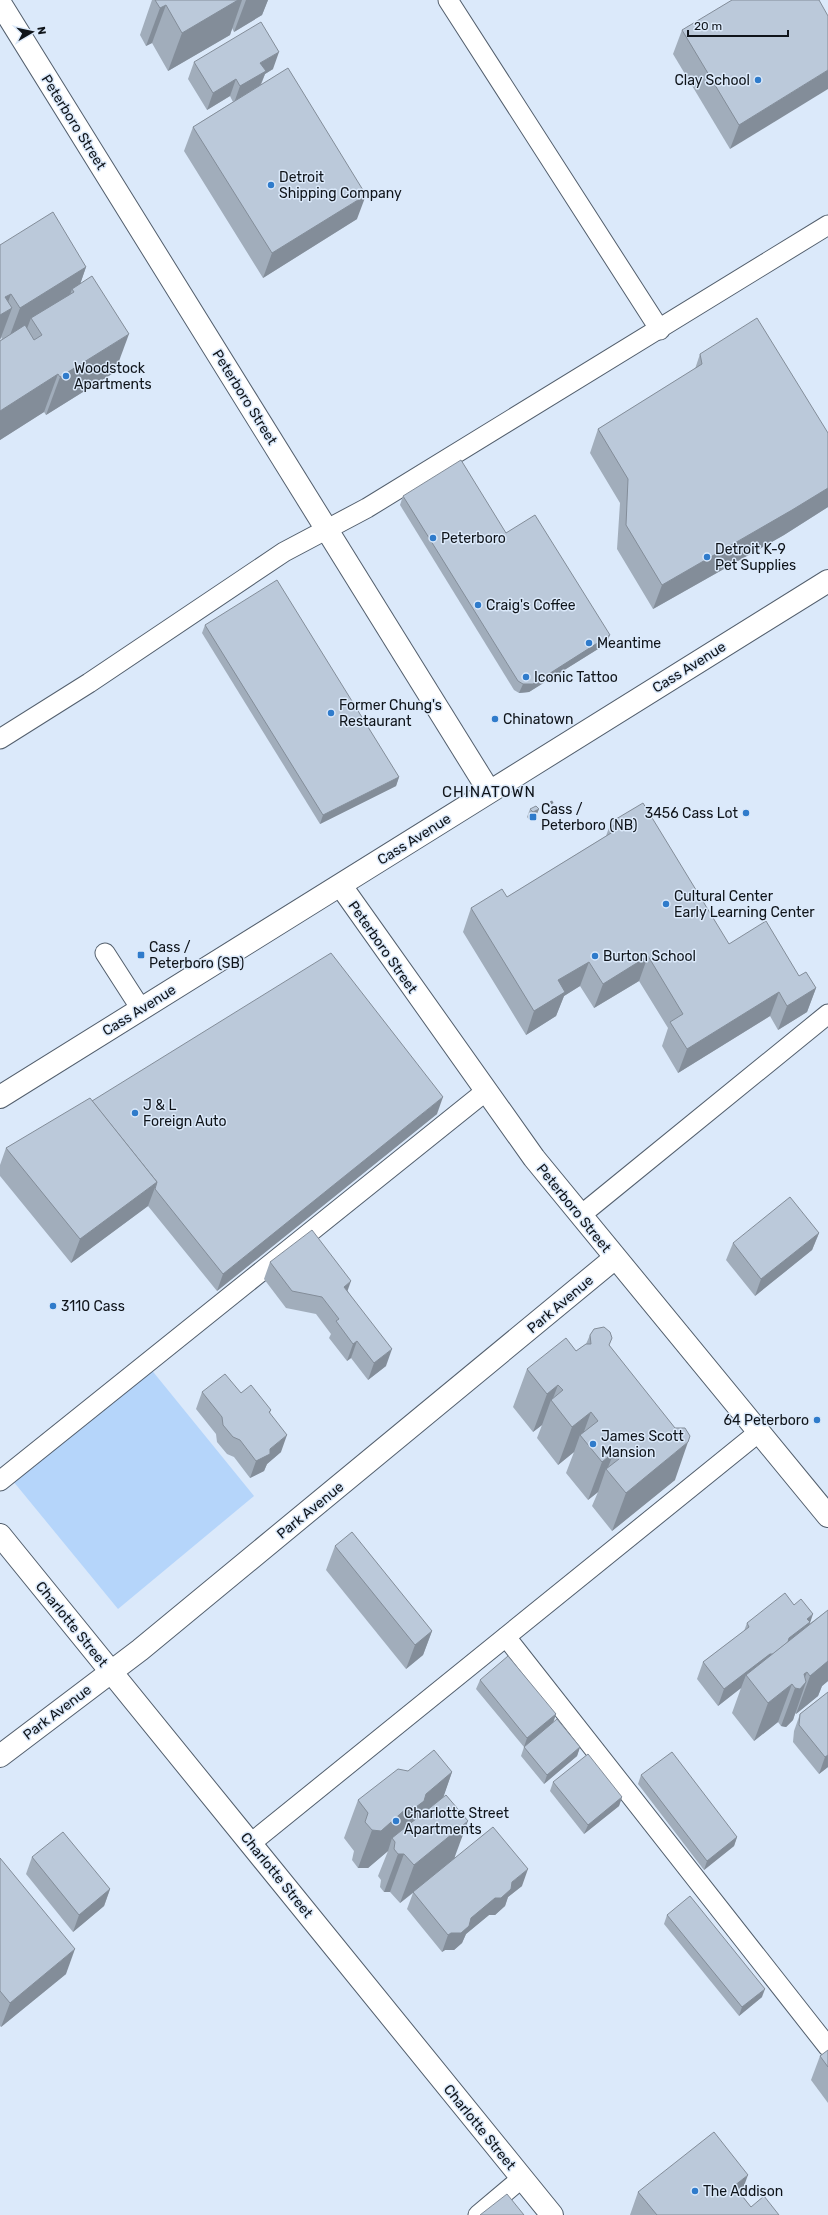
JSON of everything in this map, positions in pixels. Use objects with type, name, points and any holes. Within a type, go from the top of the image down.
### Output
[{"type":"street","name":"Peterboro Street","points":[[0,3],[489,791]]},
{"type":"street","name":"Cass Avenue","points":[[0,1097],[341,886],[489,791],[828,581]]},
{"type":"street","name":"Peterboro Street","points":[[341,886],[534,1158],[614,1258],[828,1516]]},
{"type":"street","name":"Park Avenue","points":[[0,1756],[140,1650],[614,1258]]},
{"type":"street","name":"Charlotte Street","points":[[0,1535],[552,2215]]},
{"type":"lane","points":[[448,0],[660,330]]},
{"type":"lane","points":[[1,735],[89,683],[284,552],[367,508],[660,330],[828,225]]},
{"type":"lane","points":[[105,953],[141,1009]]},
{"type":"lane","points":[[581,1215],[828,1014]]},
{"type":"lane","points":[[0,1481],[486,1091]]},
{"type":"lane","points":[[251,1843],[759,1432]]},
{"type":"lane","points":[[506,1636],[828,2046]]},
{"type":"lane","points":[[478,2215],[522,2178]]},
{"type":"path","points":[[551,801],[555,808]]},
{"type":"shaded area","points":[[150,1368],[254,1496],[118,1609],[13,1481]]},
{"type":"building","points":[[155,0],[238,0],[182,33],[166,5],[160,8]]},
{"type":"building","name":"Clay School","points":[[732,0],[819,0],[828,16],[828,70],[739,125],[682,30]]},
{"type":"building","points":[[261,22],[279,52],[260,63],[266,71],[240,86],[236,79],[213,93],[194,62]]},
{"type":"building","name":"Detroit Shipping Company","points":[[288,68],[366,195],[272,253],[193,127]]},
{"type":"building","points":[[53,212],[86,267],[20,308],[11,294],[5,297],[12,308],[0,315],[0,245]]},
{"type":"building","points":[[92,276],[129,334],[60,377],[58,374],[0,411],[0,341],[25,325],[34,340],[42,335],[31,318],[74,292],[72,289]]},
{"type":"building","points":[[757,318],[828,433],[828,488],[662,585],[626,525],[628,479],[598,429],[702,364],[700,354]]},
{"type":"building","points":[[461,460],[506,533],[535,515],[610,635],[533,684],[523,684],[518,681],[403,496]]},
{"type":"building","points":[[277,580],[399,777],[323,815],[205,625]]},
{"type":"building","name":"Burton School","points":[[643,803],[729,944],[766,921],[799,976],[806,972],[816,988],[787,1006],[779,992],[687,1049],[670,1022],[683,1014],[648,956],[603,984],[589,962],[558,980],[565,992],[534,1011],[471,908],[502,889],[507,897],[616,830],[611,822]]},
{"type":"building","points":[[536,806],[539,809],[533,812],[530,809]]},
{"type":"building","points":[[331,953],[443,1097],[223,1274],[155,1189],[157,1182],[92,1101]]},
{"type":"building","points":[[90,1098],[157,1182],[80,1239],[6,1148]]},
{"type":"building","points":[[790,1197],[819,1233],[761,1279],[733,1243]]},
{"type":"building","points":[[312,1230],[351,1281],[344,1287],[392,1349],[374,1363],[357,1341],[353,1344],[336,1321],[339,1319],[322,1297],[292,1291],[270,1262]]},
{"type":"building","points":[[604,1327],[610,1332],[612,1338],[609,1345],[675,1428],[685,1428],[690,1436],[688,1442],[626,1493],[606,1469],[619,1459],[614,1452],[602,1462],[580,1435],[598,1421],[591,1412],[572,1427],[551,1400],[563,1390],[558,1385],[547,1394],[527,1369],[566,1338],[576,1351],[586,1344],[591,1344],[590,1335],[594,1329]]},
{"type":"building","points":[[225,1374],[241,1393],[251,1385],[271,1410],[269,1412],[287,1435],[270,1449],[270,1454],[256,1461],[240,1440],[233,1437],[223,1425],[222,1417],[202,1392]]},
{"type":"building","points":[[352,1532],[432,1631],[415,1645],[335,1546]]},
{"type":"building","points":[[785,1593],[794,1605],[801,1599],[813,1614],[807,1619],[810,1622],[789,1638],[788,1642],[773,1654],[770,1654],[724,1689],[703,1662],[749,1627],[747,1623]]},
{"type":"building","points":[[828,1610],[828,1661],[810,1676],[807,1672],[804,1674],[806,1682],[800,1689],[795,1688],[792,1684],[768,1703],[746,1675]]},
{"type":"building","points":[[508,1656],[556,1714],[527,1738],[480,1680]]},
{"type":"building","points":[[828,1692],[828,1755],[825,1757],[799,1725],[800,1714]]},
{"type":"building","points":[[557,1719],[580,1747],[547,1775],[524,1747]]},
{"type":"building","points":[[434,1750],[452,1772],[426,1794],[424,1801],[416,1807],[408,1807],[381,1831],[372,1830],[365,1822],[368,1813],[358,1800],[398,1769],[408,1771]]},
{"type":"building","points":[[672,1752],[737,1837],[707,1861],[641,1775]]},
{"type":"building","points":[[588,1754],[622,1797],[588,1825],[553,1782]]},
{"type":"building","points":[[446,1795],[468,1821],[414,1865],[404,1854],[398,1854],[394,1849],[395,1842],[392,1838]]},
{"type":"building","points":[[493,1827],[528,1869],[512,1882],[511,1889],[501,1898],[495,1898],[471,1918],[469,1926],[461,1933],[451,1933],[448,1935],[413,1892]]},
{"type":"building","points":[[63,1832],[110,1889],[79,1915],[32,1857]]},
{"type":"building","points":[[0,1858],[75,1949],[10,2003],[0,1991]]},
{"type":"building","points":[[690,1896],[765,1989],[742,2007],[667,1915]]},
{"type":"building","points":[[828,2050],[828,2067],[820,2056]]},
{"type":"building","points":[[714,2132],[748,2175],[734,2186],[751,2207],[764,2196],[779,2215],[657,2215],[638,2192]]},
{"type":"building","points":[[507,2194],[524,2215],[480,2215]]},
{"type":"place","name":"Clay School","points":[[758,80]]},
{"type":"place","name":"Detroit Shipping Company","points":[[271,185]]},
{"type":"place","name":"Woodstock Apartments","points":[[66,376]]},
{"type":"place","name":"Peterboro","points":[[433,538]]},
{"type":"place","name":"Detroit K-9 Pet Supplies","points":[[707,557]]},
{"type":"place","name":"Craig's Coffee","points":[[478,605]]},
{"type":"place","name":"Meantime","points":[[589,643]]},
{"type":"place","name":"Iconic Tattoo","points":[[526,677]]},
{"type":"place","name":"Former Chung's Restaurant","points":[[331,713]]},
{"type":"place","name":"Chinatown","points":[[495,719]]},
{"type":"place","name":"3456 Cass Lot","points":[[746,813]]},
{"type":"place","name":"Cass / Peterboro (NB)","points":[[533,817]]},
{"type":"place","name":"Cultural Center Early Learning Center","points":[[666,904]]},
{"type":"place","name":"Cass / Peterboro (SB)","points":[[141,955]]},
{"type":"place","name":"Burton School","points":[[595,956]]},
{"type":"place","name":"J & L Foreign Auto","points":[[135,1113]]},
{"type":"place","name":"3110 Cass","points":[[53,1306]]},
{"type":"place","name":"64 Peterboro","points":[[817,1420]]},
{"type":"place","name":"James Scott Mansion","points":[[593,1444]]},
{"type":"place","name":"Charlotte Street Apartments","points":[[396,1821]]},
{"type":"place","name":"The Addison","points":[[695,2191]]},
{"type":"district","name":"CHINATOWN","points":[[489,792]]}]
